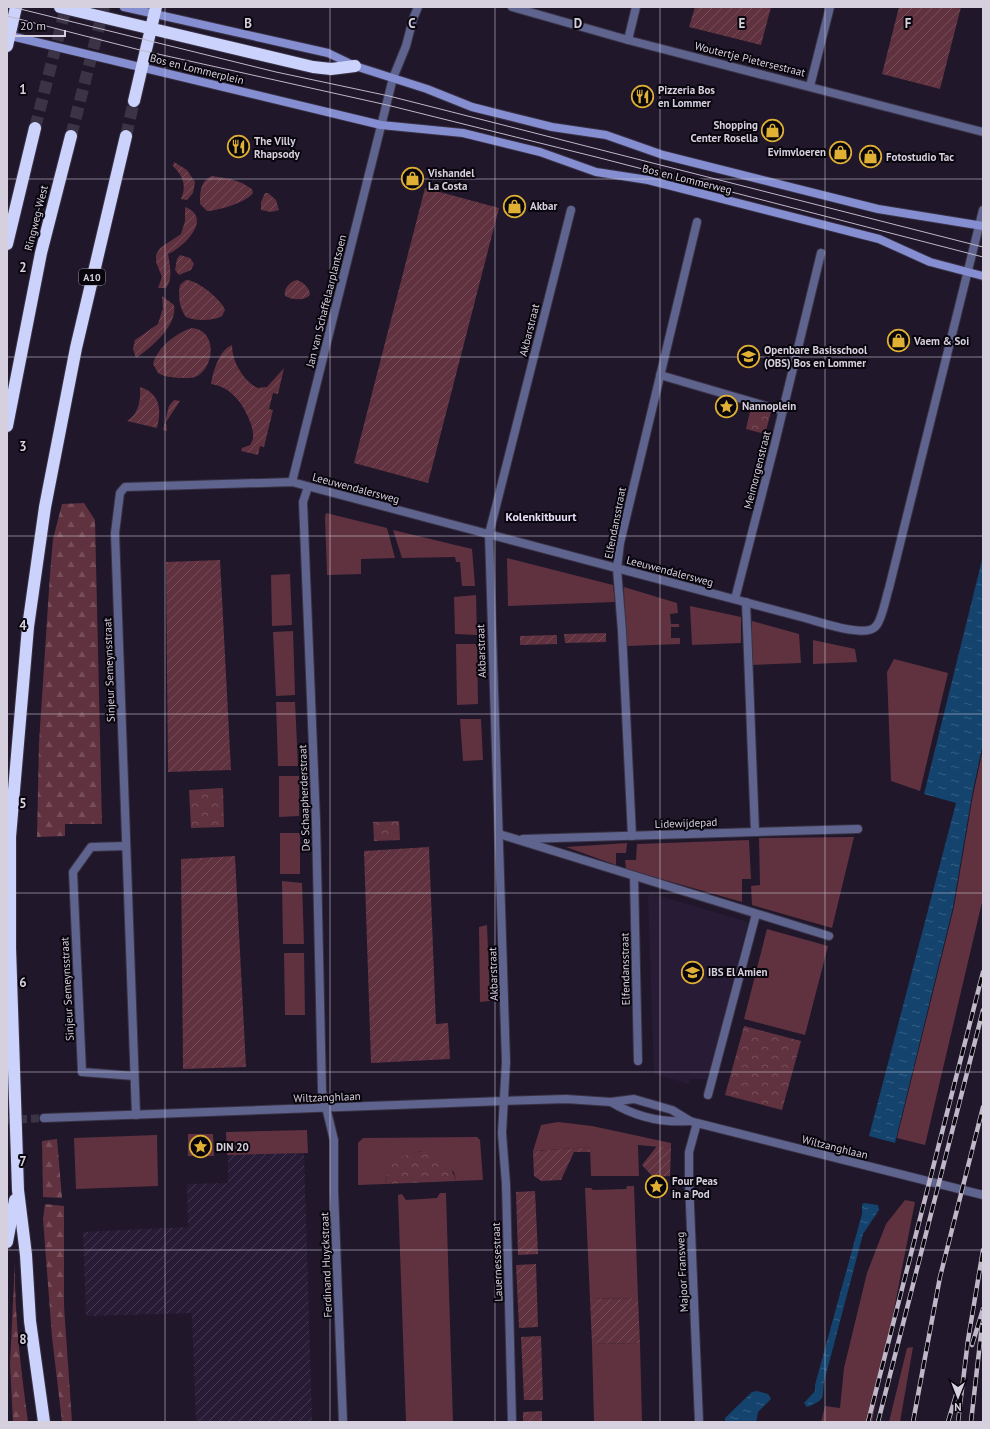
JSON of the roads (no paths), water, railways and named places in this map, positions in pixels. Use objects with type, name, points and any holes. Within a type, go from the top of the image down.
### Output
[{"type":"highway","points":[[8,39],[17,7]]},
{"type":"highway","points":[[60,7],[314,67],[331,69],[355,66]]},
{"type":"highway","points":[[134,101],[141,67],[156,11]]},
{"type":"highway","name":"Ringweg-West","points":[[7,244],[35,128]]},
{"type":"highway","name":"Ringweg-West","points":[[7,426],[41,253],[71,136]]},
{"type":"highway","name":"A10","points":[[44,1422],[30,1321],[26,1255],[18,1190],[10,948],[10,837],[28,627],[45,507],[76,348],[126,136]]},
{"type":"highway","name":"A10","points":[[7,823],[10,837]]},
{"type":"highway","name":"A10","points":[[7,1242],[18,1190]]},
{"type":"main road","points":[[124,7],[156,11],[328,53],[355,66],[393,78]]},
{"type":"main road","name":"Bos en Lommerplein","points":[[8,39],[141,67],[381,125]]},
{"type":"main road","name":"Bos en Lommerweg","points":[[393,78],[427,89],[472,107],[552,127],[606,135],[663,155],[878,209],[981,226]]},
{"type":"main road","name":"Bos en Lommerweg","points":[[381,125],[463,133],[540,152],[596,172],[648,180],[879,239],[930,262],[983,276]]},
{"type":"street","name":"Jan van Schaffelaarplantsoen","points":[[292,482],[393,78],[406,46],[413,19],[418,7]]},
{"type":"street","name":"Woutertje Pietersestraat","points":[[512,7],[628,40],[983,132]]},
{"type":"street","points":[[628,40],[636,7]]},
{"type":"street","points":[[810,86],[830,7]]},
{"type":"street","name":"Akbarstraat","points":[[504,1101],[506,1062],[500,834],[489,534],[571,210]]},
{"type":"street","points":[[981,226],[983,210]]},
{"type":"street","name":"Elfendansstraat","points":[[632,836],[617,569],[620,543],[698,222]]},
{"type":"street","name":"Leeuwendalersweg","points":[[120,493],[125,487],[292,482],[617,569],[861,632],[872,631],[878,625],[889,588],[967,272],[981,226]]},
{"type":"street","name":"Meimorgenstraat","points":[[735,599],[783,412],[821,253]]},
{"type":"street","points":[[660,375],[783,412]]},
{"type":"street","name":"De Schaapherderstraat","points":[[308,487],[303,502],[316,821],[322,1091],[326,1108]]},
{"type":"street","name":"Sinjeur Semeynsstraat","points":[[120,493],[116,533],[136,1115]]},
{"type":"street","points":[[746,602],[755,832]]},
{"type":"street","name":"Lidewijdepad","points":[[516,839],[858,829]]},
{"type":"street","points":[[500,834],[829,936]]},
{"type":"street","name":"Sinjeur Semeynsstraat","points":[[126,846],[91,847],[73,872],[82,1072],[134,1076]]},
{"type":"street","name":"Elfendansstraat","points":[[634,876],[638,1061]]},
{"type":"street","points":[[708,1095],[756,914]]},
{"type":"street","name":"Wiltzanghlaan","points":[[44,1118],[566,1099],[611,1102],[629,1099],[639,1100],[672,1110],[693,1122]]},
{"type":"street","name":"Lauernessestraat","points":[[504,1101],[502,1141],[506,1192],[512,1422]]},
{"type":"street","name":"Wiltzanghlaan","points":[[611,1102],[630,1112],[653,1118],[676,1122],[693,1122],[979,1194]]},
{"type":"street","name":"Ferdinand Huyckstraat","points":[[326,1108],[334,1140],[334,1191],[343,1422]]},
{"type":"street","name":"Majoor Fransweg","points":[[693,1122],[689,1152],[689,1182],[699,1422]]},
{"type":"water","points":[[983,556],[983,743],[972,795],[953,907],[895,1143],[869,1136],[956,803],[924,794]]},
{"type":"water","points":[[864,1203],[878,1205],[879,1210],[863,1234],[824,1382],[822,1398],[817,1403],[807,1407],[804,1403],[815,1391],[815,1385],[862,1214],[862,1205]]},
{"type":"water","points":[[757,1391],[768,1394],[771,1399],[758,1412],[756,1422],[725,1422],[725,1418],[752,1392]]},
{"type":"tunnel","points":[[35,128],[66,7]]},
{"type":"tunnel","points":[[71,136],[104,7]]},
{"type":"tunnel","points":[[126,136],[134,101]]},
{"type":"tunnel","points":[[7,1120],[44,1118]]},
{"type":"tram line","points":[[12,7],[276,72],[389,96],[983,247]]},
{"type":"tram line","points":[[7,16],[140,50],[387,105],[600,158],[983,257]]},
{"type":"railway","points":[[868,1422],[983,972]]},
{"type":"railway","points":[[878,1422],[983,1010]]},
{"type":"railway","points":[[913,1422],[940,1277],[983,1107]]},
{"type":"railway","points":[[958,1422],[968,1340],[983,1250]]},
{"type":"railway","points":[[972,1345],[983,1309]]},
{"type":"railway","points":[[971,1422],[982,1325]]},
{"type":"railway","points":[[948,1422],[956,1395]]},
{"type":"place","name":"Pizzeria Bos en Lommer","points":[[642,96]]},
{"type":"place","name":"Shopping Center Rosella","points":[[773,131]]},
{"type":"place","name":"The Villy Rhapsody","points":[[238,147]]},
{"type":"place","name":"Evimvloeren","points":[[841,152]]},
{"type":"place","name":"Fotostudio Tac","points":[[870,157]]},
{"type":"place","name":"Vishandel La Costa","points":[[412,179]]},
{"type":"place","name":"Akbar","points":[[514,206]]},
{"type":"place","name":"Vaem & Soi","points":[[899,341]]},
{"type":"place","name":"Openbare Basisschool (OBS) Bos en Lommer","points":[[749,356]]},
{"type":"place","name":"Nannoplein","points":[[727,406]]},
{"type":"place","name":"IBS El Amien","points":[[693,972]]},
{"type":"place","name":"DIN 20","points":[[201,1147]]},
{"type":"place","name":"Four Peas in a Pod","points":[[656,1187]]},
{"type":"district","name":"Kolenkitbuurt","points":[[541,517]]}]
